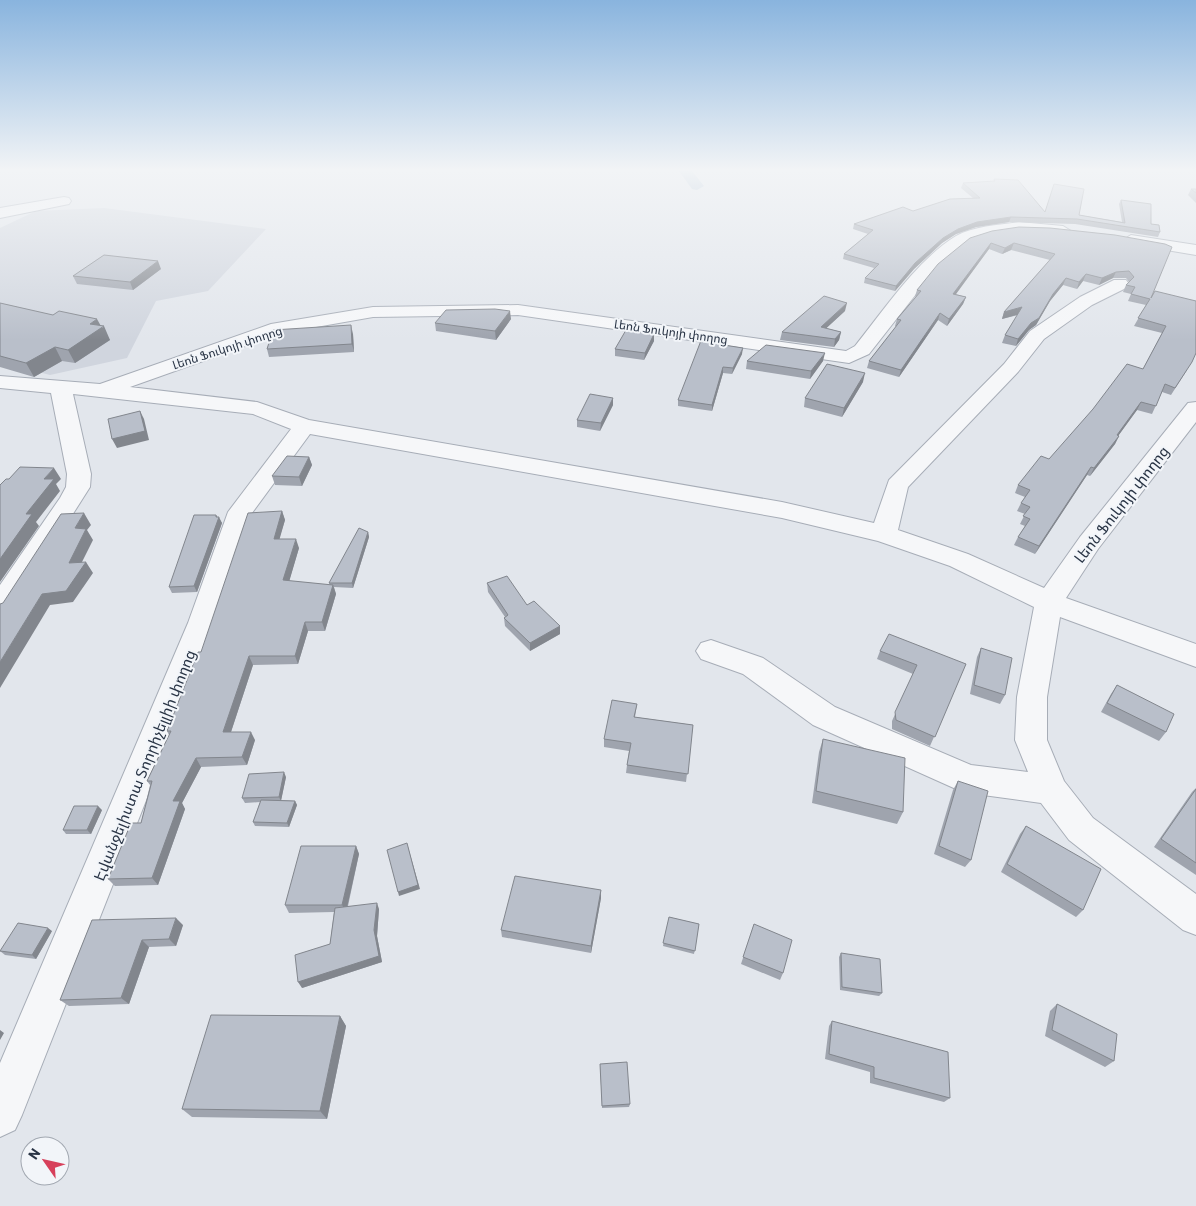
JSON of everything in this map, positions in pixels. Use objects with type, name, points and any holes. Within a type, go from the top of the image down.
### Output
[{"type":"street","name":"Լեոն Ֆուկոյի փողոց","points":[[102,390],[278,328],[373,312],[518,310],[849,357],[862,350],[925,271],[962,240],[988,231],[1017,227]]},
{"type":"street","name":"Լեոն Ֆուկոյի փողոց","points":[[1022,227],[1081,233]]},
{"type":"street","points":[[1109,237],[1196,250]]},
{"type":"street","points":[[884,534],[897,485],[1011,368],[1037,335],[1086,301],[1120,284]]},
{"type":"street","points":[[3,386],[102,390],[257,408],[304,426],[782,510],[884,534],[959,560],[1049,602],[1196,656]]},
{"type":"street","points":[[0,606],[72,500],[78,486],[79,474],[61,389]]},
{"type":"street","name":"Լեոն Ֆուկոյի փողոց","points":[[1049,602],[1089,543],[1196,408]]},
{"type":"street","name":"Էվանջելիստա Տորրիչելլիի փողոց","points":[[0,1115],[202,623],[240,512],[304,426]]},
{"type":"street","points":[[1049,602],[1032,697],[1032,740],[1051,790],[1081,829],[1196,917]]},
{"type":"street","points":[[711,651],[753,666],[824,716],[968,779],[1051,790]]},
{"type":"shaded area","points":[[253,227],[266,229],[208,291],[156,301],[127,358],[50,375],[0,362],[0,228]]},
{"type":"building","points":[[864,227],[963,227],[943,238],[915,263],[896,286],[865,278],[879,264],[844,254],[873,230]]},
{"type":"building","points":[[1017,227],[1050,228],[1115,235],[1165,244],[1172,247],[1151,298],[1155,291],[1196,301],[1196,353],[1192,362],[1175,388],[1165,384],[1156,406],[1141,402],[1117,435],[1119,436],[1094,468],[1091,467],[1039,546],[1018,537],[1030,519],[1023,516],[1030,507],[1021,503],[1030,490],[1018,485],[1041,456],[1049,459],[1093,409],[1127,364],[1143,369],[1166,326],[1138,318],[1150,299],[1131,294],[1135,287],[1126,285],[1134,277],[1129,271],[1116,272],[1102,278],[1086,274],[1079,282],[1066,278],[1053,294],[1039,318],[1031,323],[1018,339],[1005,335],[1022,307],[1004,312],[1055,254],[1014,243],[1005,248],[991,243],[953,294],[966,297],[949,319],[940,313],[901,370],[869,361],[901,320],[897,319],[921,291],[917,290],[938,264],[970,238],[992,231]]},
{"type":"building","points":[[1130,227],[1159,227],[1160,232]]},
{"type":"building","points":[[104,255],[158,261],[130,282],[73,276]]},
{"type":"building","points":[[824,296],[847,303],[821,327],[841,332],[835,339],[782,332]]},
{"type":"building","points":[[0,303],[53,315],[59,311],[97,319],[90,324],[104,326],[68,350],[55,347],[26,363],[0,356]]},
{"type":"building","points":[[495,309],[510,311],[495,331],[435,323],[446,310]]},
{"type":"building","points":[[351,325],[352,344],[267,349],[273,330]]},
{"type":"building","points":[[626,330],[654,334],[645,353],[615,349]]},
{"type":"building","points":[[702,338],[726,341],[724,345],[743,348],[733,368],[723,367],[712,405],[678,400]]},
{"type":"building","points":[[766,345],[825,353],[811,371],[747,361]]},
{"type":"building","points":[[827,364],[865,373],[844,408],[805,398]]},
{"type":"building","points":[[590,394],[613,398],[601,423],[577,420]]},
{"type":"building","points":[[140,411],[145,431],[112,439],[108,419]]},
{"type":"building","points":[[287,456],[309,457],[299,477],[272,476]]},
{"type":"building","points":[[20,467],[54,468],[44,479],[54,479],[26,514],[32,514],[0,559],[0,485],[6,479],[9,479]]},
{"type":"building","points":[[282,511],[274,539],[296,539],[283,580],[333,585],[322,622],[305,622],[295,656],[249,656],[223,732],[251,732],[242,757],[196,758],[173,801],[180,801],[152,878],[108,879],[131,823],[141,823],[152,781],[147,781],[171,731],[167,731],[198,652],[201,652],[248,513]]},
{"type":"building","points":[[84,513],[75,528],[86,529],[69,563],[86,562],[66,591],[42,594],[0,662],[0,604],[3,603],[61,514]]},
{"type":"building","points":[[194,515],[216,515],[216,517],[219,517],[194,586],[169,587]]},
{"type":"building","points":[[359,528],[368,532],[352,583],[329,583]]},
{"type":"building","points":[[507,576],[527,605],[534,601],[560,626],[530,643],[504,618],[508,615],[487,583]]},
{"type":"building","points":[[889,634],[966,664],[935,737],[896,720],[895,712],[917,665],[880,651]]},
{"type":"building","points":[[981,648],[1012,658],[1005,695],[974,685]]},
{"type":"building","points":[[1117,685],[1174,714],[1166,732],[1107,703]]},
{"type":"building","points":[[612,700],[637,704],[634,717],[693,725],[688,774],[627,765],[631,743],[604,739]]},
{"type":"building","points":[[823,739],[905,758],[903,812],[816,791]]},
{"type":"building","points":[[284,772],[279,797],[242,798],[249,774]]},
{"type":"building","points":[[958,781],[988,791],[971,860],[939,846]]},
{"type":"building","points":[[1196,789],[1196,863],[1161,839]]},
{"type":"building","points":[[261,800],[295,801],[287,823],[253,822]]},
{"type":"building","points":[[74,806],[98,806],[87,830],[63,830]]},
{"type":"building","points":[[1026,826],[1101,869],[1083,910],[1007,864]]},
{"type":"building","points":[[407,843],[418,885],[398,892],[387,850]]},
{"type":"building","points":[[301,846],[356,846],[342,905],[285,905]]},
{"type":"building","points":[[515,876],[601,890],[591,946],[501,930]]},
{"type":"building","points":[[377,903],[374,930],[379,956],[298,982],[295,955],[330,944],[335,908]]},
{"type":"building","points":[[669,917],[699,924],[695,951],[663,943]]},
{"type":"building","points":[[176,918],[169,939],[142,940],[121,998],[60,1000],[92,920]]},
{"type":"building","points":[[18,923],[48,928],[32,955],[0,951]]},
{"type":"building","points":[[754,924],[792,940],[783,973],[743,957]]},
{"type":"building","points":[[841,953],[880,959],[882,993],[842,987]]},
{"type":"building","points":[[1057,1004],[1117,1034],[1114,1061],[1052,1030]]},
{"type":"building","points":[[211,1015],[340,1016],[320,1111],[182,1109]]},
{"type":"building","points":[[832,1021],[948,1052],[950,1098],[874,1078],[874,1067],[829,1054]]},
{"type":"building","points":[[627,1062],[630,1104],[602,1106],[600,1064]]}]
